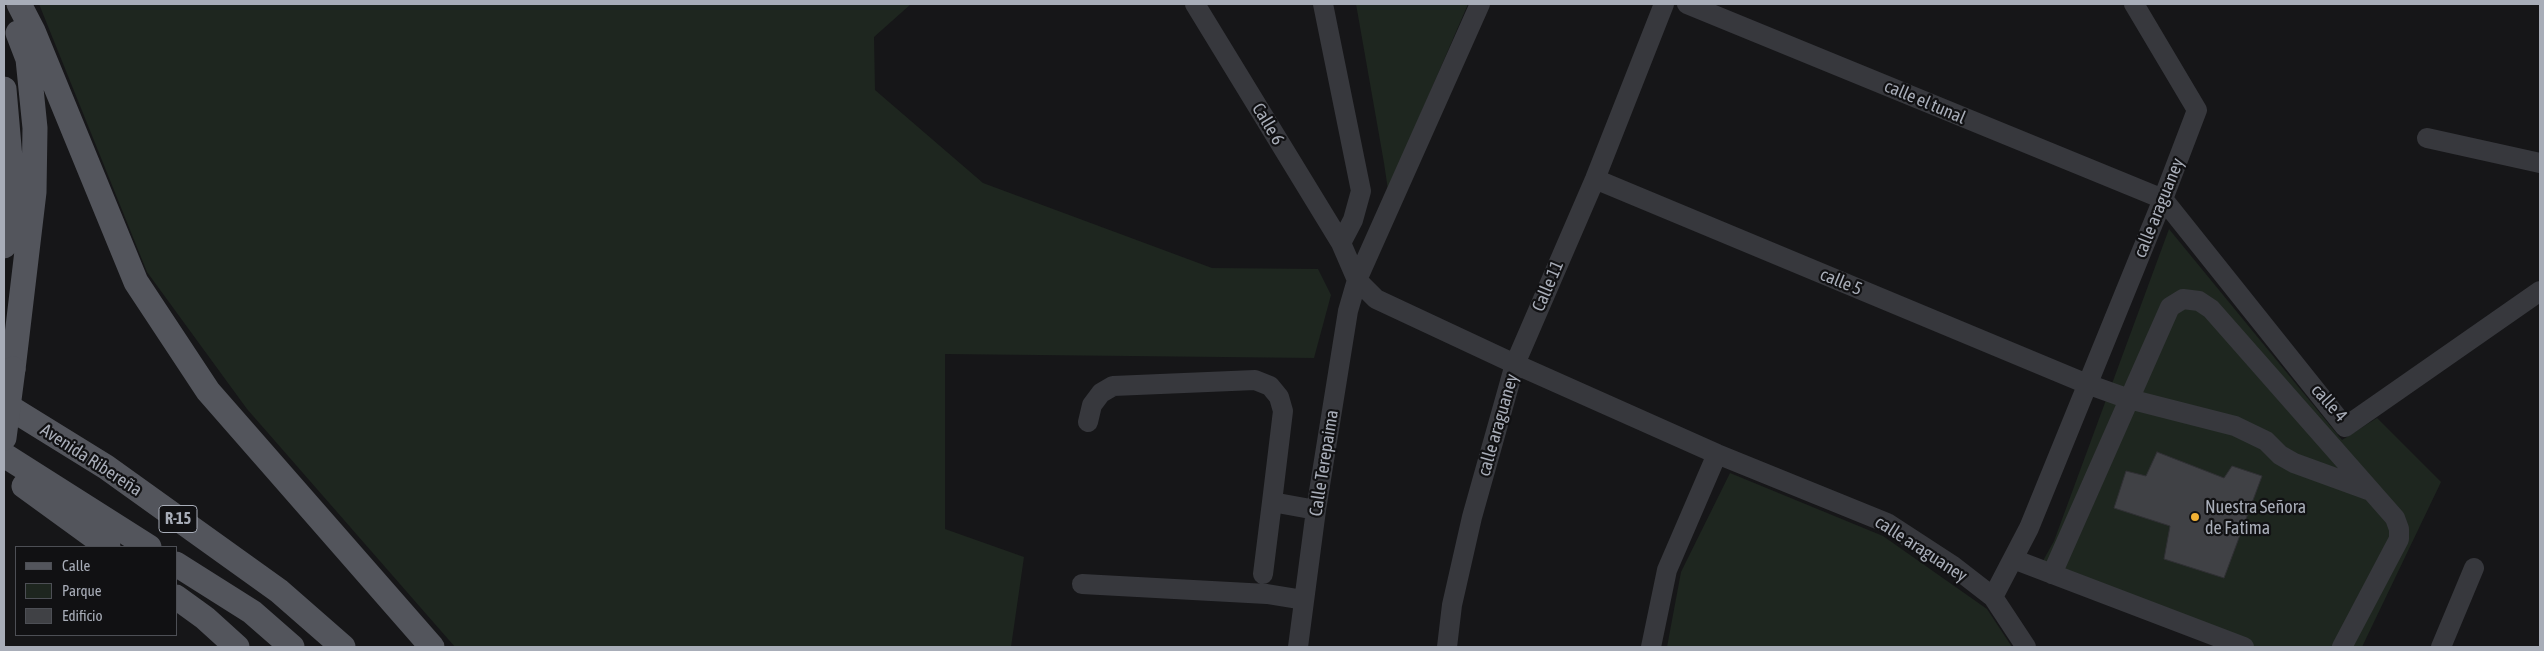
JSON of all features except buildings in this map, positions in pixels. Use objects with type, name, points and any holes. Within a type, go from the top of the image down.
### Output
[{"type":"main road","points":[[4,438],[34,192],[35,128],[28,59],[7,4]]},
{"type":"main road","points":[[19,4],[34,31],[136,282],[208,391],[432,647]]},
{"type":"main road","points":[[4,89],[12,181],[4,246]]},
{"type":"main road","name":"Avenida Ribereña","points":[[4,404],[106,467],[279,591],[343,647]]},
{"type":"main road","name":"R-15","points":[[4,455],[147,546]]},
{"type":"main road","points":[[4,471],[107,546]]},
{"type":"main road","points":[[178,565],[252,612],[292,647]]},
{"type":"main road","points":[[178,598],[205,618],[236,647]]},
{"type":"street","name":"Calle 6","points":[[1195,4],[1341,244]]},
{"type":"street","points":[[1323,4],[1361,191],[1353,220],[1341,244],[1357,280],[1376,299],[1515,364]]},
{"type":"street","name":"Calle Terepaima","points":[[1298,647],[1316,510],[1348,311],[1357,280],[1480,4]]},
{"type":"street","name":"Calle 11","points":[[1515,364],[1595,179],[1664,4]]},
{"type":"street","name":"calle el tunal","points":[[1688,4],[2163,199]]},
{"type":"street","name":"calle araguaney","points":[[1447,647],[1452,604],[1472,518],[1515,364],[1717,454],[1887,523],[1953,566],[1993,597],[2029,528],[2163,199],[2197,110],[2134,4]]},
{"type":"street","points":[[2427,138],[2540,163]]},
{"type":"street","name":"calle 5","points":[[1595,179],[2087,384],[2129,399],[2235,426],[2266,441],[2280,455],[2294,463],[2371,491]]},
{"type":"street","name":"calle 4","points":[[2163,199],[2345,427],[2540,291]]},
{"type":"street","points":[[2052,574],[2170,307],[2183,299],[2199,301],[2211,309],[2395,518],[2399,529],[2399,539],[2342,647]]},
{"type":"street","points":[[1088,422],[1092,405],[1101,392],[1113,386],[1255,380],[1270,386],[1279,397],[1283,411],[1263,574]]},
{"type":"street","points":[[1651,647],[1668,570],[1717,454]]},
{"type":"street","points":[[1272,502],[1316,510]]},
{"type":"street","points":[[2013,559],[2244,647]]},
{"type":"street","points":[[2441,647],[2474,568]]},
{"type":"street","points":[[1082,584],[1266,594],[1304,600]]},
{"type":"street","points":[[1993,597],[2026,647]]},
{"type":"green space","points":[[39,4],[911,4],[874,37],[875,90],[983,183],[1212,268],[1318,269],[1331,295],[1314,358],[945,354],[945,529],[1024,557],[1011,647],[455,647],[247,409],[147,272]]},
{"type":"green space","points":[[1356,4],[1468,4],[1388,190],[1384,163]]},
{"type":"green space","points":[[2169,229],[2342,440],[2377,418],[2441,482],[2362,647],[2223,647],[2034,577],[2054,541]]},
{"type":"green space","points":[[1730,473],[1883,536],[1987,609],[2012,647],[1667,647],[1681,572]]},
{"type":"place","name":"Nuestra Señora de Fatima","points":[[2195,517]]}]
